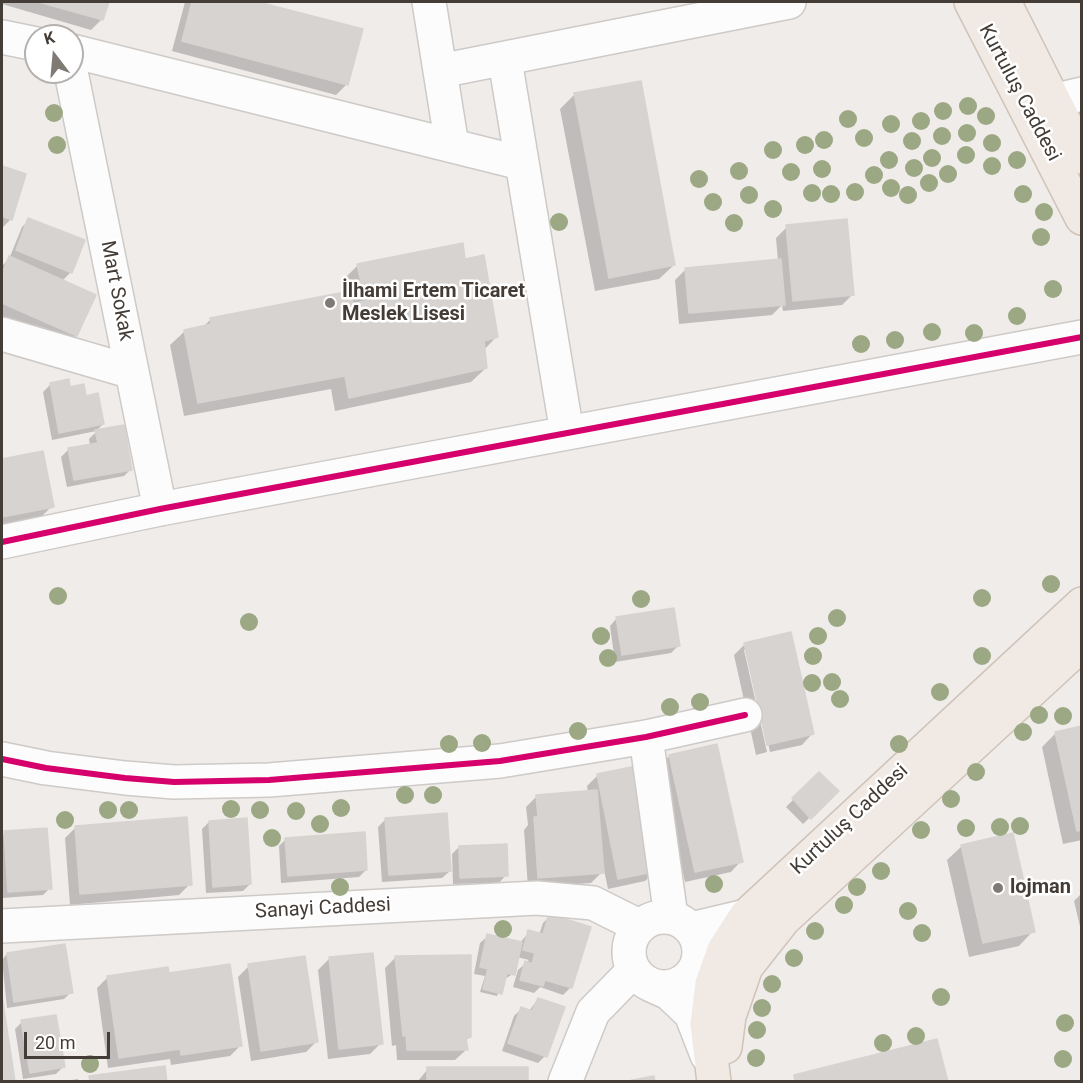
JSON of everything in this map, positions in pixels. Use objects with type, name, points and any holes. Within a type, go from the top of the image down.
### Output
[{"type":"main road","name":"Kurtuluş Caddesi","points":[[971,2],[1082,218]]},
{"type":"main road","name":"Kurtuluş Caddesi","points":[[1004,2],[1067,98],[1082,157]]},
{"type":"main road","name":"Kurtuluş Caddesi","points":[[717,1080],[707,1024],[712,984],[724,951],[746,916],[1082,604]]},
{"type":"main road","name":"Kurtuluş Caddesi","points":[[717,1080],[729,1016],[746,967],[760,948],[811,891],[1082,644]]},
{"type":"street","points":[[429,2],[452,146]]},
{"type":"street","points":[[440,71],[505,60],[789,2]]},
{"type":"street","points":[[2,37],[24,42]]},
{"type":"street","points":[[84,54],[521,163]]},
{"type":"street","points":[[505,60],[567,433]]},
{"type":"street","name":"Mart Sokak","points":[[73,84],[160,509]]},
{"type":"street","points":[[2,334],[132,372]]},
{"type":"street","points":[[2,542],[160,509],[1082,338]]},
{"type":"street","points":[[2,759],[46,768],[174,782],[269,780],[500,761],[646,736],[745,715]]},
{"type":"street","points":[[565,1082],[589,1018],[600,1003],[643,978],[675,985],[693,972],[699,950],[697,939],[681,923],[646,736]]},
{"type":"street","name":"Sanayi Caddesi","points":[[2,926],[537,898],[592,903],[639,926]]},
{"type":"street","points":[[717,1080],[691,1014],[675,997],[643,978],[629,947],[639,926],[660,917],[681,923],[746,916]]},
{"type":"building","points":[[39,2],[109,2],[103,20]]},
{"type":"building","points":[[192,2],[258,2],[363,29],[348,85],[182,41]]},
{"type":"building","points":[[641,81],[675,265],[609,278],[574,93]]},
{"type":"building","points":[[2,166],[26,174],[12,220],[2,216]]},
{"type":"building","points":[[28,218],[85,240],[72,273],[16,250]]},
{"type":"building","points":[[847,219],[854,295],[793,301],[786,225]]},
{"type":"building","points":[[463,243],[465,259],[484,255],[498,337],[484,341],[487,368],[349,398],[345,376],[198,403],[184,330],[211,324],[210,318],[350,291],[353,304],[365,301],[357,264]]},
{"type":"building","points":[[9,256],[96,295],[77,336],[2,303],[2,274]]},
{"type":"building","points":[[781,259],[785,305],[689,313],[685,268]]},
{"type":"building","points":[[69,379],[70,387],[84,384],[86,396],[98,393],[104,424],[59,433],[50,383]]},
{"type":"building","points":[[124,425],[132,470],[74,480],[68,448],[98,443],[95,430]]},
{"type":"building","points":[[43,451],[54,507],[2,517],[2,459]]},
{"type":"building","points":[[674,608],[680,646],[622,655],[616,617]]},
{"type":"building","points":[[791,632],[814,734],[767,745],[744,643]]},
{"type":"building","points":[[1082,726],[1082,830],[1077,831],[1055,732]]},
{"type":"building","points":[[717,744],[743,862],[695,872],[669,755]]},
{"type":"building","points":[[636,766],[658,871],[618,879],[597,774]]},
{"type":"building","points":[[819,772],[839,791],[811,819],[792,798]]},
{"type":"building","points":[[597,790],[604,873],[538,878],[534,817],[538,817],[536,795]]},
{"type":"building","points":[[447,813],[451,871],[389,875],[385,818]]},
{"type":"building","points":[[187,817],[192,885],[80,894],[75,826]]},
{"type":"building","points":[[247,818],[251,884],[213,887],[209,821]]},
{"type":"building","points":[[47,828],[52,889],[8,892],[4,831]]},
{"type":"building","points":[[365,832],[367,870],[288,876],[285,838]]},
{"type":"building","name":"lojman","points":[[1013,833],[1035,932],[983,943],[961,845]]},
{"type":"building","points":[[507,844],[508,876],[460,878],[459,846]]},
{"type":"building","points":[[549,914],[591,927],[572,988],[545,980],[543,986],[520,980],[525,961],[532,964],[535,953],[523,950],[528,930],[543,934]]},
{"type":"building","points":[[487,934],[522,942],[515,975],[480,967]]},
{"type":"building","points":[[65,944],[73,993],[14,1002],[7,953]]},
{"type":"building","points":[[373,953],[383,1044],[339,1049],[329,957]]},
{"type":"building","points":[[471,955],[471,1037],[466,1038],[468,1050],[407,1050],[406,1035],[403,1036],[395,956]]},
{"type":"building","points":[[305,956],[318,1042],[261,1051],[248,964]]},
{"type":"building","points":[[230,964],[242,1046],[181,1055],[169,973]]},
{"type":"building","points":[[168,967],[180,1049],[119,1058],[107,976]]},
{"type":"building","points":[[488,969],[507,973],[502,994],[483,989]]},
{"type":"building","points":[[2,996],[15,1081],[14,1082],[2,1082]]},
{"type":"building","points":[[538,998],[565,1007],[547,1057],[508,1043],[521,1007],[532,1011]]},
{"type":"building","points":[[56,1015],[65,1067],[30,1073],[21,1020]]},
{"type":"building","points":[[937,1039],[948,1082],[795,1082],[794,1075]]},
{"type":"building","points":[[165,1066],[167,1082],[90,1082],[89,1076]]},
{"type":"building","points":[[427,1067],[528,1067],[528,1082],[427,1082]]},
{"type":"building","points":[[654,1076],[655,1082],[623,1082]]},
{"type":"cycle path","points":[[2,542],[160,509],[1082,337]]},
{"type":"cycle path","points":[[2,759],[46,768],[174,782],[269,780],[500,761],[646,737],[745,715]]},
{"type":"place","name":"İlhami Ertem Ticaret Meslek Lisesi","points":[[330,303]]},
{"type":"place","name":"lojman","points":[[998,888]]}]
